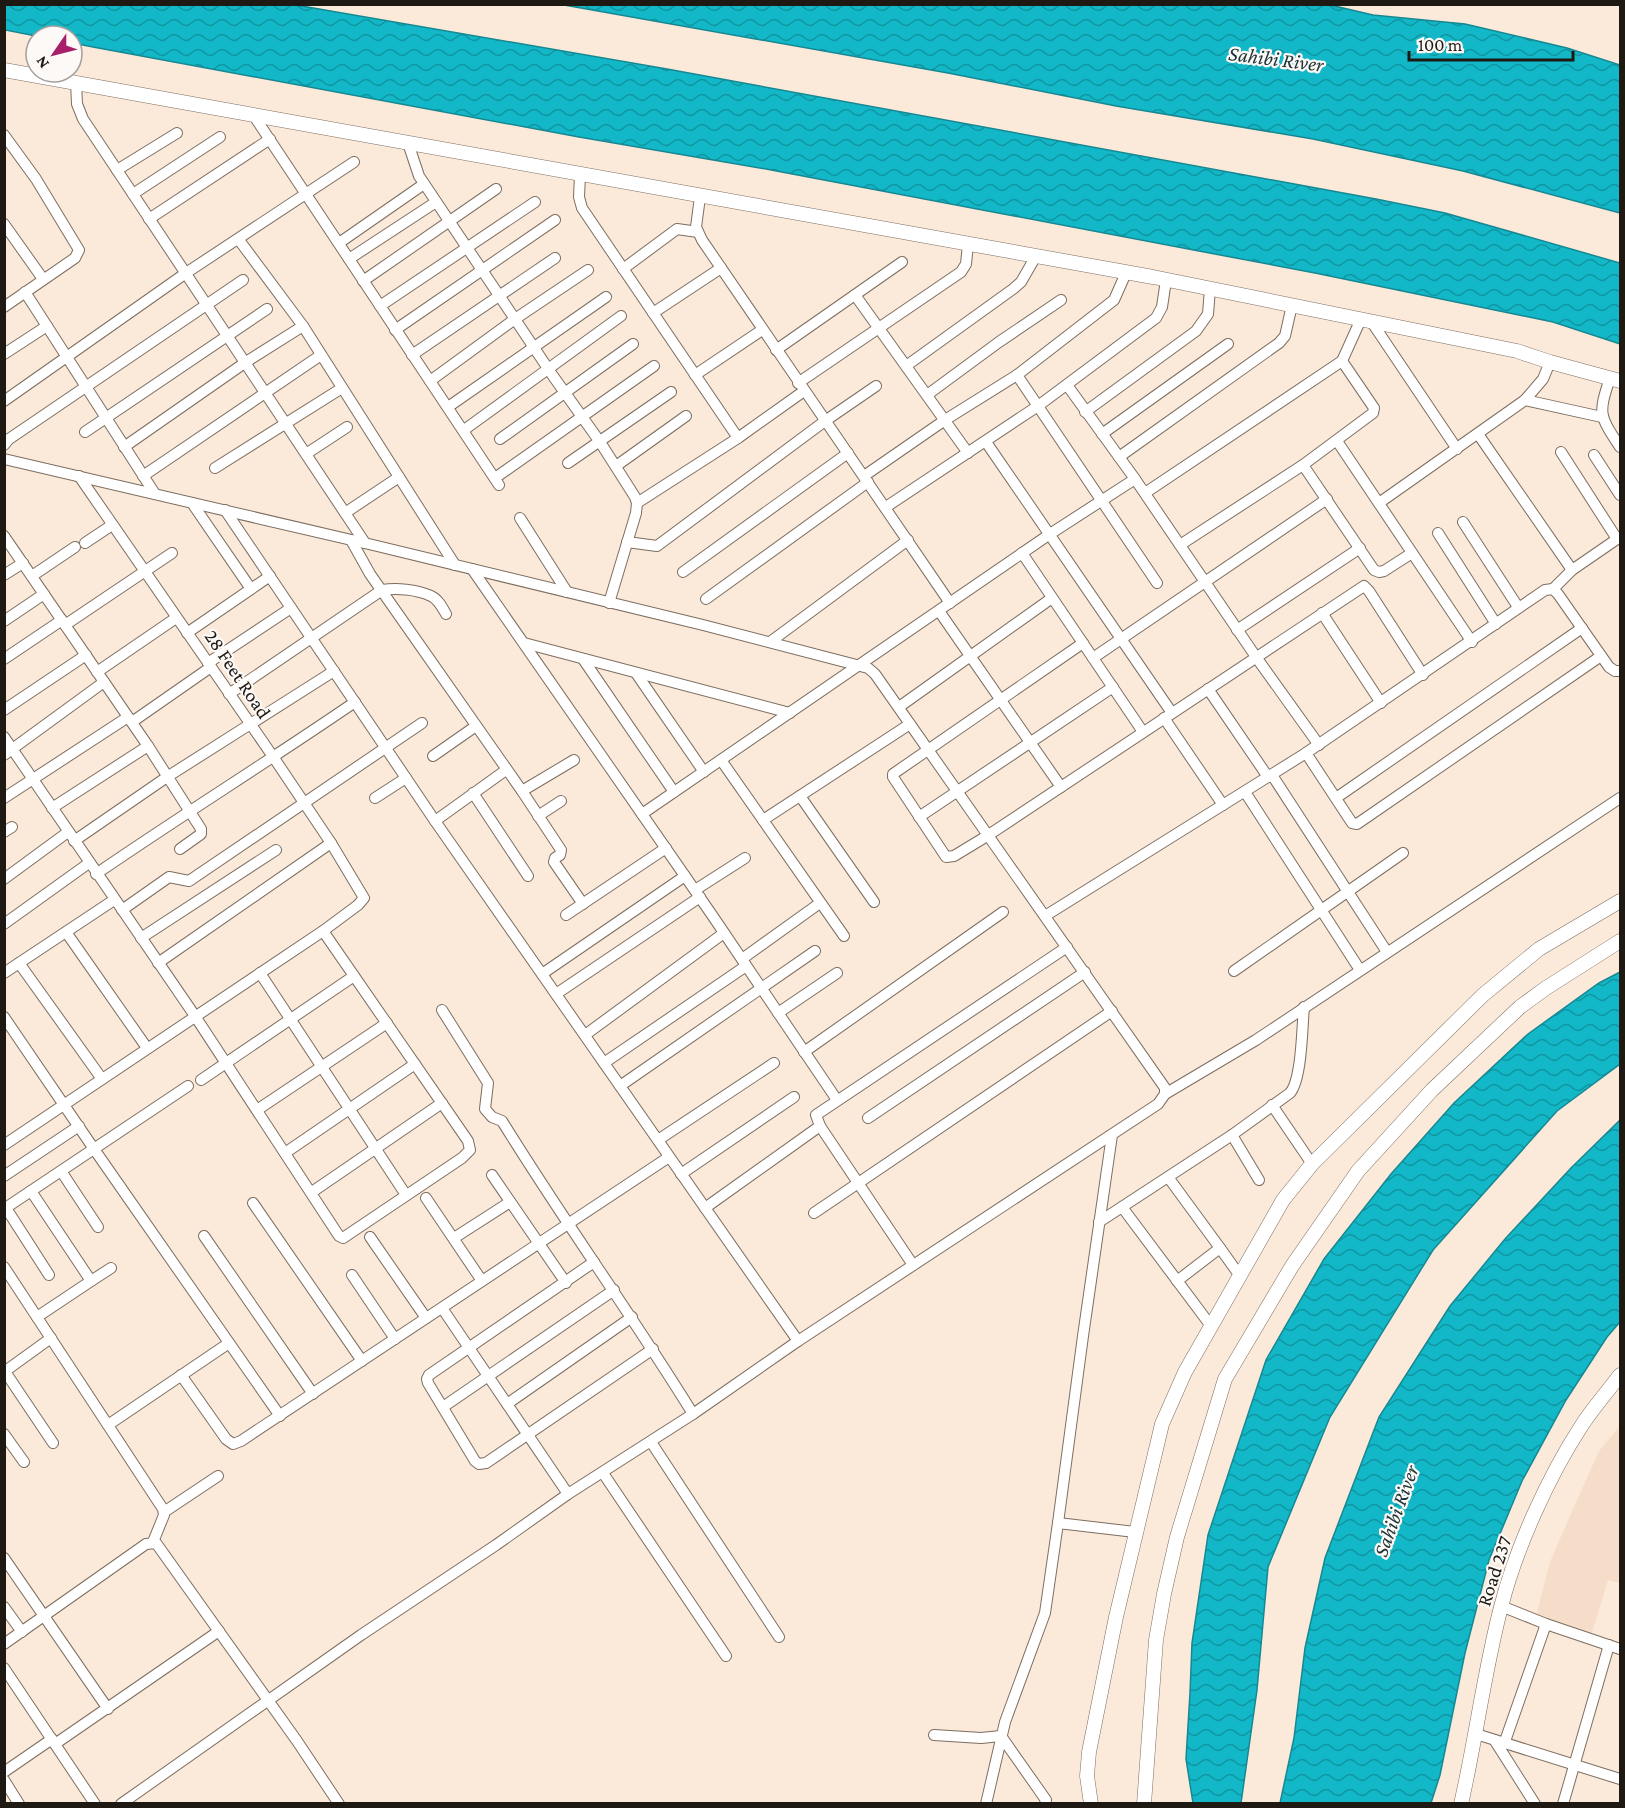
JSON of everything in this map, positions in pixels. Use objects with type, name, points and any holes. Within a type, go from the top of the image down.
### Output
[{"type":"street","points":[[4,70],[24,73]]},
{"type":"street","points":[[76,84],[79,112],[365,543]]},
{"type":"street","points":[[84,84],[1166,280],[1517,351],[1615,379],[1603,401],[1602,417],[1620,447]]},
{"type":"street","points":[[254,116],[497,482],[654,366]]},
{"type":"street","points":[[117,170],[177,133]]},
{"type":"street","points":[[4,135],[36,179],[79,250],[78,256],[4,307]]},
{"type":"street","points":[[133,194],[220,137]]},
{"type":"street","points":[[149,219],[270,139]]},
{"type":"street","points":[[408,144],[415,167],[424,184],[600,442],[637,503]]},
{"type":"street","points":[[4,401],[186,273],[354,162]]},
{"type":"street","points":[[580,175],[579,197],[582,208],[738,438]]},
{"type":"street","points":[[339,243],[424,184]]},
{"type":"street","points":[[363,281],[496,189]]},
{"type":"street","points":[[700,196],[696,227],[698,232],[762,330],[950,603]]},
{"type":"street","points":[[350,260],[436,202]]},
{"type":"street","points":[[380,306],[535,202]]},
{"type":"street","points":[[395,330],[555,220]]},
{"type":"street","points":[[4,224],[43,279]]},
{"type":"street","points":[[623,269],[673,231],[681,229],[698,232]]},
{"type":"street","points":[[239,240],[303,326],[455,565]]},
{"type":"street","points":[[609,603],[637,503],[738,438],[879,328],[961,272],[966,264],[968,244]]},
{"type":"street","points":[[906,366],[1013,289],[1021,282],[1036,256]]},
{"type":"street","points":[[412,355],[555,258]]},
{"type":"street","points":[[776,350],[902,262]]},
{"type":"street","points":[[653,313],[721,268]]},
{"type":"street","points":[[430,381],[515,319],[588,270]]},
{"type":"street","points":[[706,599],[945,420],[1017,375],[1114,300],[1126,273]]},
{"type":"street","points":[[4,445],[243,280]]},
{"type":"street","points":[[886,507],[1038,406],[1156,318],[1162,307],[1166,280]]},
{"type":"street","points":[[1085,412],[1196,331],[1208,314],[1210,289]]},
{"type":"street","points":[[25,292],[155,494]]},
{"type":"street","points":[[855,295],[968,453]]},
{"type":"street","points":[[448,406],[606,297]]},
{"type":"street","points":[[927,395],[1061,300]]},
{"type":"street","points":[[1119,457],[1279,343],[1284,336],[1292,305]]},
{"type":"street","points":[[85,432],[267,309]]},
{"type":"street","points":[[464,430],[621,316]]},
{"type":"street","points":[[1145,493],[1342,361],[1366,320]]},
{"type":"street","points":[[1366,320],[1457,449]]},
{"type":"street","points":[[4,354],[47,326]]},
{"type":"street","points":[[124,447],[246,362],[303,326]]},
{"type":"street","points":[[694,375],[762,330]]},
{"type":"street","points":[[500,439],[633,344]]},
{"type":"street","points":[[1102,434],[1228,344]]},
{"type":"street","points":[[143,476],[321,355]]},
{"type":"street","points":[[1180,545],[1303,465],[1374,411],[1342,361]]},
{"type":"street","points":[[1379,504],[1525,400],[1543,378],[1550,362]]},
{"type":"street","points":[[1017,375],[1157,583]]},
{"type":"street","points":[[1067,385],[1145,493],[1237,630],[1319,745]]},
{"type":"street","points":[[627,542],[657,546],[825,421],[876,386]]},
{"type":"street","points":[[215,468],[342,388]]},
{"type":"street","points":[[568,463],[672,392]]},
{"type":"street","points":[[1525,400],[1602,417]]},
{"type":"street","points":[[616,466],[686,416]]},
{"type":"street","points":[[306,454],[346,427]]},
{"type":"street","points":[[1478,434],[1572,570]]},
{"type":"street","points":[[1336,441],[1472,642]]},
{"type":"street","points":[[986,442],[1121,639],[1223,805]]},
{"type":"street","points":[[1045,916],[1319,745],[1472,642],[1540,592],[1553,590],[1572,570],[1619,538],[1561,452]]},
{"type":"street","points":[[683,572],[848,453]]},
{"type":"street","points":[[1594,455],[1620,495]]},
{"type":"street","points":[[4,459],[365,543],[861,665],[875,674],[899,707],[956,792],[1161,1082],[1165,1094]]},
{"type":"street","points":[[1303,465],[1374,570],[1384,572],[1412,553]]},
{"type":"street","name":"28 Feet Road","points":[[79,476],[274,758],[363,895],[361,903],[323,931]]},
{"type":"street","points":[[345,513],[399,477]]},
{"type":"street","points":[[642,814],[1022,553],[1135,479]]},
{"type":"street","points":[[1093,658],[1328,499]]},
{"type":"street","points":[[192,502],[251,589]]},
{"type":"street","points":[[225,510],[435,821],[798,1341]]},
{"type":"street","points":[[520,518],[567,592]]},
{"type":"street","points":[[1462,522],[1518,607]]},
{"type":"street","points":[[32,576],[112,525]]},
{"type":"street","points":[[1438,533],[1496,624]]},
{"type":"street","points":[[4,536],[130,719],[202,832],[180,849]]},
{"type":"street","points":[[351,540],[382,590],[561,850],[554,862],[583,904]]},
{"type":"street","points":[[770,642],[908,540]]},
{"type":"street","points":[[1237,630],[1360,548]]},
{"type":"street","points":[[4,659],[172,553]]},
{"type":"street","points":[[1022,553],[1143,732]]},
{"type":"street","points":[[4,575],[23,563]]},
{"type":"street","points":[[472,569],[666,848],[837,1100]]},
{"type":"street","points":[[187,633],[270,576]]},
{"type":"street","points":[[1083,643],[892,776],[943,854],[948,858],[987,836],[1364,586],[1423,675]]},
{"type":"street","points":[[229,694],[382,590],[395,588],[431,596],[439,602],[446,614]]},
{"type":"street","points":[[1553,590],[1612,670],[1620,671]]},
{"type":"street","points":[[4,621],[44,594]]},
{"type":"street","points":[[899,707],[1052,598]]},
{"type":"street","points":[[4,798],[130,719],[291,608]]},
{"type":"street","points":[[939,611],[1061,787]]},
{"type":"street","points":[[1322,613],[1381,703]]},
{"type":"street","points":[[97,672],[176,618]]},
{"type":"street","points":[[1336,798],[1582,628]]},
{"type":"street","points":[[524,643],[790,713]]},
{"type":"street","points":[[4,710],[86,655]]},
{"type":"street","points":[[1306,753],[1352,822],[1360,823],[1601,656]]},
{"type":"street","points":[[583,659],[674,792]]},
{"type":"street","points":[[4,879],[334,671]]},
{"type":"street","points":[[636,673],[704,772]]},
{"type":"street","points":[[9,752],[104,682]]},
{"type":"street","points":[[919,817],[1113,687]]},
{"type":"street","points":[[1208,689],[1270,776],[1387,952]]},
{"type":"street","points":[[96,874],[189,810],[274,758],[355,702]]},
{"type":"street","points":[[122,910],[169,877],[189,881],[422,723]]},
{"type":"street","points":[[763,820],[910,724]]},
{"type":"street","points":[[433,756],[476,726]]},
{"type":"street","points":[[4,737],[9,752],[33,779],[195,1016],[339,1236],[343,1238],[462,1158],[470,1150],[468,1141],[323,931],[260,973],[195,1016],[147,1048],[4,1145]]},
{"type":"street","points":[[52,808],[148,746]]},
{"type":"street","points":[[522,791],[573,760]]},
{"type":"street","points":[[721,760],[844,936]]},
{"type":"street","points":[[435,821],[506,770]]},
{"type":"street","points":[[375,798],[406,778]]},
{"type":"street","points":[[1245,792],[1360,970]]},
{"type":"street","points":[[473,794],[528,876]]},
{"type":"street","points":[[800,796],[874,902]]},
{"type":"street","points":[[121,1803],[568,1494],[651,1442],[798,1341],[1112,1135],[1158,1104],[1165,1094],[1256,1040],[1620,798]]},
{"type":"street","points":[[538,816],[561,801]]},
{"type":"street","points":[[158,963],[331,843]]},
{"type":"street","points":[[566,915],[666,848]]},
{"type":"street","points":[[141,938],[276,850]]},
{"type":"street","points":[[1234,971],[1403,853]]},
{"type":"street","points":[[556,994],[745,858]]},
{"type":"street","points":[[4,924],[89,863]]},
{"type":"street","points":[[542,974],[685,876]]},
{"type":"street","points":[[4,973],[114,900]]},
{"type":"street","points":[[1091,1803],[1088,1776],[1089,1752],[1135,1532],[1162,1424],[1175,1392],[1284,1200],[1312,1164],[1469,1008],[1516,966],[1539,949],[1620,901]]},
{"type":"street","points":[[604,1063],[744,962],[820,903]]},
{"type":"street","points":[[804,1052],[1003,912]]},
{"type":"street","points":[[66,932],[147,1048]]},
{"type":"street","points":[[585,1035],[724,933]]},
{"type":"street","points":[[1144,1803],[1156,1640],[1164,1594],[1177,1537],[1225,1379],[1292,1266],[1358,1171],[1432,1090],[1520,1007],[1620,941]]},
{"type":"street","points":[[913,1265],[820,1126],[816,1115],[1067,947]]},
{"type":"street","points":[[620,1086],[815,951]]},
{"type":"street","points":[[19,963],[102,1079]]},
{"type":"street","points":[[868,1118],[1085,972]]},
{"type":"street","points":[[260,973],[406,1195]]},
{"type":"street","points":[[778,1013],[837,973]]},
{"type":"street","points":[[201,1080],[354,976]]},
{"type":"street","points":[[1099,1222],[1232,1135],[1290,1093],[1296,1083],[1304,1007]]},
{"type":"street","points":[[442,1010],[488,1083],[485,1109],[492,1117],[502,1121],[653,1349],[693,1414]]},
{"type":"street","points":[[814,1213],[1112,1011]]},
{"type":"street","points":[[4,1017],[280,1416]]},
{"type":"street","points":[[257,1110],[387,1023]]},
{"type":"street","points":[[658,1140],[774,1063]]},
{"type":"street","points":[[285,1153],[415,1064]]},
{"type":"street","points":[[49,1275],[5,1209],[188,1086]]},
{"type":"street","points":[[681,1174],[794,1097]]},
{"type":"street","points":[[312,1192],[442,1103]]},
{"type":"street","points":[[1272,1106],[1312,1164]]},
{"type":"street","points":[[4,1176],[79,1126]]},
{"type":"street","points":[[705,1208],[820,1126]]},
{"type":"street","points":[[986,1803],[1001,1737],[1045,1613],[1112,1135]]},
{"type":"street","points":[[1232,1135],[1259,1180]]},
{"type":"street","points":[[182,1375],[226,1439],[233,1444],[241,1441],[669,1156]]},
{"type":"street","points":[[61,1171],[98,1227]]},
{"type":"street","points":[[492,1175],[566,1283]]},
{"type":"street","points":[[1168,1177],[1240,1276]]},
{"type":"street","points":[[31,1191],[91,1281]]},
{"type":"street","points":[[426,1198],[482,1281]]},
{"type":"street","points":[[454,1238],[510,1202]]},
{"type":"street","points":[[253,1203],[362,1361]]},
{"type":"street","points":[[1122,1207],[1211,1326]]},
{"type":"street","points":[[204,1236],[313,1394]]},
{"type":"street","points":[[370,1237],[426,1318]]},
{"type":"street","points":[[1177,1281],[1220,1248]]},
{"type":"street","points":[[594,1262],[427,1378],[475,1461],[479,1464],[486,1463],[653,1349]]},
{"type":"street","points":[[4,1268],[165,1512]]},
{"type":"street","points":[[37,1317],[111,1268]]},
{"type":"street","points":[[352,1275],[395,1339]]},
{"type":"street","points":[[443,1407],[614,1290]]},
{"type":"street","points":[[442,1308],[568,1494]]},
{"type":"street","points":[[507,1404],[632,1317]]},
{"type":"street","points":[[51,1338],[5,1371],[53,1443]]},
{"type":"street","points":[[108,1425],[229,1343]]},
{"type":"street","name":"Road 237","points":[[1461,1803],[1501,1606],[1520,1550],[1538,1507],[1582,1424],[1620,1375]]},
{"type":"street","points":[[4,1434],[24,1462]]},
{"type":"street","points":[[651,1442],[779,1637]]},
{"type":"street","points":[[603,1473],[726,1656]]},
{"type":"street","points":[[4,1644],[138,1550],[153,1542],[165,1512],[218,1476]]},
{"type":"street","points":[[1058,1523],[1135,1532]]},
{"type":"street","points":[[153,1542],[160,1546],[339,1803]]},
{"type":"street","points":[[4,1558],[108,1708]]},
{"type":"street","points":[[1501,1606],[1620,1649]]},
{"type":"street","points":[[4,1607],[22,1632]]},
{"type":"street","points":[[1499,1743],[1546,1624]]},
{"type":"street","points":[[4,1772],[108,1708],[219,1631]]},
{"type":"street","points":[[1563,1803],[1609,1645]]},
{"type":"street","points":[[4,1668],[95,1803]]},
{"type":"street","points":[[1476,1734],[1620,1779]]},
{"type":"street","points":[[934,1735],[1001,1737]]},
{"type":"street","points":[[1001,1737],[1046,1800],[1045,1803]]},
{"type":"street","points":[[1499,1743],[1535,1803]]},
{"type":"street","points":[[4,1780],[19,1803]]},
{"type":"shaded area","points":[[1620,1426],[1620,1583],[1608,1580],[1591,1636],[1535,1620],[1550,1562],[1573,1509],[1599,1451]]},
{"type":"water","name":"Sahibi River","points":[[1326,4],[1373,15],[1465,24],[1567,48],[1620,65],[1620,213],[1463,171],[1313,139],[1116,106],[948,73],[564,5]]},
{"type":"water","points":[[4,5],[296,5],[667,69],[1376,199],[1445,213],[1620,263],[1620,344],[1553,322],[1315,273],[766,169],[579,137],[84,45],[84,24],[24,24],[24,34],[5,30]]},
{"type":"water","points":[[1620,972],[1620,1064],[1557,1111],[1433,1250],[1330,1417],[1268,1567],[1257,1690],[1241,1803],[1193,1803],[1186,1759],[1192,1643],[1208,1535],[1266,1360],[1324,1259],[1391,1174],[1454,1103],[1528,1034],[1599,983]]},
{"type":"water","name":"Sahibi River","points":[[1620,1120],[1620,1322],[1607,1337],[1566,1400],[1522,1481],[1489,1560],[1465,1653],[1440,1775],[1431,1803],[1280,1803],[1294,1738],[1305,1648],[1325,1558],[1379,1417],[1450,1306],[1505,1239],[1571,1168]]}]
